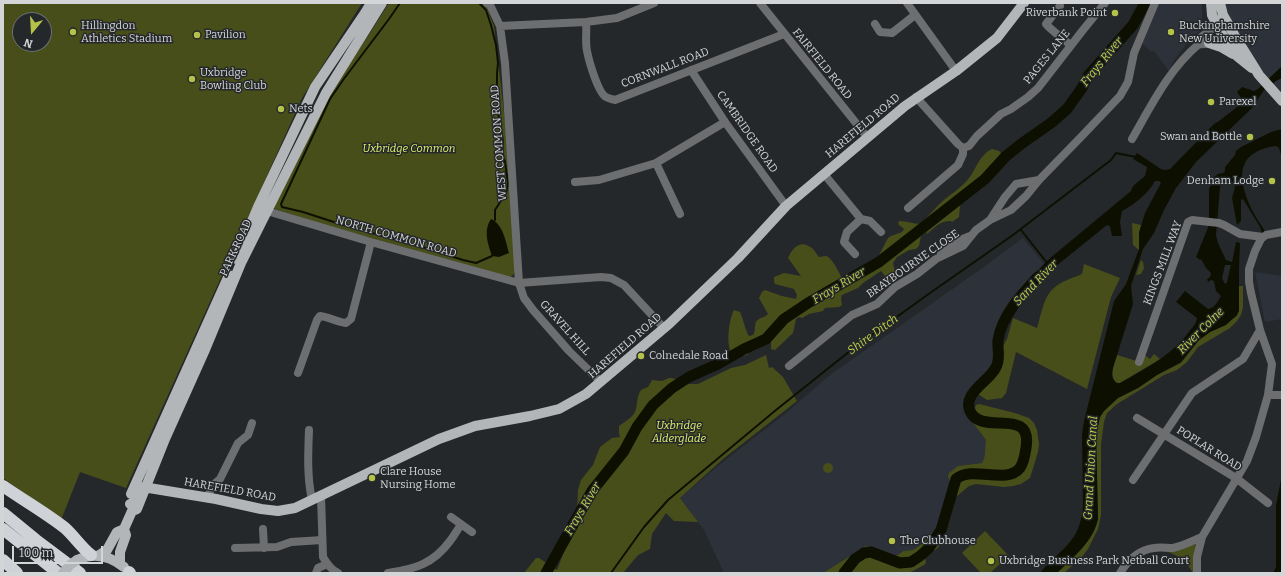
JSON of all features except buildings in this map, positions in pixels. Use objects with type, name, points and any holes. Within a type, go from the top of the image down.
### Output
[{"type":"highway","points":[[3,486],[56,521],[67,530],[82,547],[94,555]]},
{"type":"highway","points":[[3,513],[80,573]]},
{"type":"highway","points":[[3,529],[58,573]]},
{"type":"highway","points":[[3,560],[17,573]]},
{"type":"main road","name":"PARK ROAD","points":[[127,570],[120,552],[126,535],[124,529],[131,508],[131,494],[235,262],[258,207],[315,87],[371,3]]},
{"type":"main road","name":"PARK ROAD","points":[[131,508],[137,509],[165,439],[204,352],[241,263],[326,93],[382,3]]},
{"type":"main road","name":"HAREFIELD ROAD","points":[[145,487],[261,509],[278,511],[295,508],[439,439],[475,426],[558,410],[586,394],[664,328],[738,258],[786,206],[916,98],[956,71],[997,38],[1024,3]]},
{"type":"main road","points":[[1211,3],[1211,12],[1217,26],[1226,30],[1259,75],[1281,100]]},
{"type":"main road","points":[[1220,3],[1226,30],[1237,56]]},
{"type":"main road","points":[[1204,44],[1221,47],[1237,56],[1259,75]]},
{"type":"main road","name":"PARK ROAD","points":[[94,555],[107,550],[117,532],[124,529]]},
{"type":"main road","points":[[63,573],[77,560],[94,555],[105,556],[127,570]]},
{"type":"street","points":[[500,26],[586,22],[617,18],[654,3]]},
{"type":"street","name":"FAIRFIELD ROAD","points":[[760,3],[868,138]]},
{"type":"street","points":[[907,3],[956,71]]},
{"type":"street","name":"PAGES LANE","points":[[963,148],[969,146],[977,136],[1001,114],[1012,109],[1038,88],[1070,45],[1105,3]]},
{"type":"street","name":"BRAYBOURNE CLOSE","points":[[789,366],[852,315],[877,304],[895,287],[917,274],[950,244],[971,236],[976,230],[990,220],[1011,210],[1026,196],[1038,180],[1120,96],[1128,82],[1134,53],[1155,3]]},
{"type":"street","name":"WEST COMMON ROAD","points":[[489,4],[500,26],[505,63],[519,283]]},
{"type":"street","points":[[1060,6],[1046,24],[1054,33],[1061,36],[1070,45]]},
{"type":"street","points":[[874,24],[880,32],[892,33],[916,15]]},
{"type":"street","name":"CORNWALL ROAD","points":[[586,22],[587,49],[590,62],[602,94],[616,100],[784,34]]},
{"type":"street","points":[[1204,44],[1200,38],[1217,26]]},
{"type":"street","points":[[1132,139],[1152,103],[1179,64],[1204,44],[1226,30]]},
{"type":"street","name":"CAMBRIDGE ROAD","points":[[691,70],[725,122],[786,206]]},
{"type":"street","points":[[908,208],[958,164],[963,154],[963,148],[916,98]]},
{"type":"street","points":[[575,182],[599,180],[656,163],[725,122]]},
{"type":"street","points":[[656,163],[680,214]]},
{"type":"street","points":[[824,174],[861,219],[870,220],[882,232]]},
{"type":"street","name":"BRAYBOURNE CLOSE","points":[[990,220],[1005,197],[1016,184],[1038,180]]},
{"type":"street","name":"NORTH COMMON ROAD","points":[[267,211],[371,242],[519,283]]},
{"type":"street","points":[[855,254],[844,242],[847,232],[861,219]]},
{"type":"street","name":"KINGS MILL WAY","points":[[1138,362],[1188,222],[1192,220],[1219,223],[1240,234],[1264,236],[1282,232]]},
{"type":"street","points":[[1197,573],[1197,557],[1202,536],[1252,451],[1268,395],[1272,364],[1260,330],[1249,282],[1249,269],[1255,252],[1264,236]]},
{"type":"street","points":[[298,373],[317,320],[320,316],[346,323],[351,319],[371,242]]},
{"type":"street","points":[[519,283],[601,277],[611,278],[624,285],[664,328]]},
{"type":"street","name":"GRAVEL HILL","points":[[519,283],[524,298],[533,310],[569,351],[601,382]]},
{"type":"street","points":[[1133,480],[1192,393],[1243,359],[1260,330]]},
{"type":"street","points":[[1268,395],[1282,395]]},
{"type":"street","name":"POPLAR ROAD","points":[[1137,418],[1236,478],[1268,503]]},
{"type":"street","points":[[207,498],[213,485],[220,479],[238,443],[248,435],[252,423]]},
{"type":"street","points":[[309,430],[309,483],[316,498],[323,557],[327,564],[338,573]]},
{"type":"street","points":[[451,517],[472,532]]},
{"type":"street","points":[[388,573],[405,571],[425,564],[436,556],[451,541],[461,525]]},
{"type":"street","points":[[263,529],[264,548]]},
{"type":"street","points":[[1120,573],[1133,557],[1143,551],[1154,548],[1172,548],[1183,545],[1202,536]]},
{"type":"street","points":[[236,548],[277,547],[291,542],[322,540]]},
{"type":"street","points":[[316,573],[318,568],[327,564]]},
{"type":"shaded area","name":"Buckinghamshire New University","points":[[1159,3],[1202,3],[1202,20],[1206,26],[1191,38],[1172,63],[1169,71],[1154,51],[1151,52],[1141,42]]},
{"type":"shaded area","points":[[1224,3],[1282,3],[1282,94],[1261,71],[1229,20]]},
{"type":"shaded area","points":[[1023,238],[1044,264],[1033,274],[1014,300],[998,334],[994,366],[968,392],[963,408],[986,440],[985,457],[982,463],[958,466],[948,476],[950,479],[944,509],[939,524],[934,531],[923,543],[913,550],[903,551],[894,556],[887,552],[866,546],[823,573],[724,573],[704,530],[680,498],[719,465],[786,413],[830,375]]},
{"type":"shaded area","points":[[1255,272],[1282,276],[1282,319],[1265,322]]},
{"type":"green space","points":[[3,3],[362,3],[302,98],[126,488],[80,472],[61,520],[3,478]]},
{"type":"green space","name":"Uxbridge Common","points":[[389,3],[482,3],[486,6],[494,26],[507,139],[516,271],[510,277],[335,228],[275,209],[273,206],[328,96]]},
{"type":"green space","points":[[992,149],[1001,153],[1001,164],[997,169],[985,177],[963,200],[960,206],[959,217],[952,222],[943,222],[927,234],[927,232],[921,236],[919,246],[916,249],[909,250],[897,257],[893,263],[896,277],[895,281],[891,282],[888,280],[881,271],[858,288],[842,295],[842,305],[839,307],[825,308],[823,311],[809,314],[802,318],[799,317],[796,319],[793,333],[775,350],[771,349],[771,339],[764,337],[752,347],[747,355],[736,357],[731,352],[729,348],[729,331],[734,310],[740,312],[749,336],[753,335],[754,333],[757,320],[768,314],[759,298],[762,292],[765,290],[796,299],[797,295],[794,289],[775,284],[774,281],[774,277],[784,273],[801,276],[788,258],[795,247],[805,244],[813,249],[819,257],[828,257],[833,262],[842,278],[861,272],[876,261],[888,238],[902,232],[904,229],[898,224],[899,221],[921,224],[942,202],[966,181],[984,154]]},
{"type":"green space","points":[[1132,223],[1141,225],[1139,233],[1139,250],[1133,245]]},
{"type":"green space","points":[[1141,260],[1144,268],[1141,274],[1136,275]]},
{"type":"green space","points":[[1084,264],[1120,278],[1111,297],[1087,389],[1016,352],[1006,393],[1002,398],[987,400],[975,392],[974,389],[984,380],[996,373],[1003,346],[1007,339],[1013,318],[1037,328],[1047,296],[1060,283],[1082,274]]},
{"type":"green space","points":[[1239,286],[1243,286],[1243,307],[1241,315],[1230,328],[1198,347],[1187,362],[1177,370],[1164,375],[1117,404],[1107,413],[1104,422],[1101,444],[1101,515],[1098,529],[1088,549],[1081,558],[1064,573],[1057,573],[1082,549],[1092,535],[1098,519],[1096,435],[1100,417],[1104,411],[1118,398],[1181,363],[1199,340],[1237,316]]},
{"type":"green space","points":[[1154,354],[1160,359],[1120,383],[1117,383],[1114,380],[1112,370],[1117,355],[1140,362],[1144,356],[1150,359]]},
{"type":"green space","name":"Uxbridge Alderglade","points":[[766,355],[769,368],[772,367],[783,377],[797,401],[723,459],[680,498],[698,522],[674,521],[666,513],[652,534],[650,549],[638,555],[623,573],[524,573],[536,558],[539,558],[557,570],[577,511],[578,490],[581,480],[593,465],[600,447],[612,438],[620,437],[619,426],[634,414],[639,393],[641,390],[648,387],[652,380],[662,381],[672,378],[689,384],[698,384],[731,368],[745,365]]},
{"type":"green space","points":[[979,404],[1029,418],[1034,423],[1037,430],[1039,444],[1038,452],[1030,478],[1021,484],[1004,487],[976,484],[969,486],[957,496],[954,494],[948,476],[949,473],[958,466],[982,463],[984,457],[986,440],[970,419],[976,405]]},
{"type":"green space","points":[[826,463],[830,463],[832,464],[832,472],[826,473],[823,470],[823,466]]},
{"type":"green space","points":[[934,531],[943,536],[941,543],[937,549],[925,557],[926,563],[924,565],[909,573],[823,573],[866,546],[887,552],[894,556],[903,551],[913,550],[923,543]]},
{"type":"green space","points":[[985,531],[1009,556],[990,573],[981,573],[962,553]]},
{"type":"green space","points":[[1196,544],[1193,573],[1188,565],[1181,559],[1174,554],[1165,551]]},
{"type":"water","points":[[1282,66],[1282,78],[1264,90],[1252,108],[1196,162],[1176,188],[1154,233],[1143,249],[1131,286],[1133,304],[1113,368],[1112,374],[1114,380],[1117,383],[1120,383],[1159,360],[1177,346],[1194,326],[1197,318],[1176,302],[1185,291],[1208,309],[1213,307],[1217,302],[1221,296],[1216,291],[1214,281],[1211,280],[1208,282],[1207,279],[1210,277],[1211,273],[1201,259],[1200,260],[1196,257],[1209,225],[1209,189],[1214,177],[1225,171],[1225,167],[1235,155],[1236,151],[1271,132],[1282,129],[1282,158],[1279,148],[1276,146],[1255,152],[1244,164],[1242,172],[1244,190],[1248,201],[1266,233],[1262,233],[1243,199],[1241,200],[1241,221],[1237,225],[1232,198],[1235,187],[1233,182],[1225,180],[1220,187],[1216,235],[1226,260],[1232,262],[1236,242],[1240,243],[1239,311],[1237,315],[1226,325],[1210,332],[1199,340],[1181,362],[1157,375],[1138,388],[1118,398],[1104,411],[1100,417],[1096,435],[1098,519],[1092,535],[1082,549],[1057,573],[1040,573],[1069,544],[1078,528],[1083,505],[1082,434],[1084,421],[1114,301],[1126,284],[1139,249],[1139,233],[1145,213],[1161,183],[1159,181],[1155,181],[1141,198],[1122,211],[1120,222],[1122,236],[1112,236],[1110,226],[1107,225],[1050,271],[1032,290],[1025,284],[1049,259],[1131,191],[1133,186],[1145,176],[1147,167],[1133,159],[1137,153],[1161,169],[1170,169],[1214,124],[1241,104],[1243,101],[1237,92],[1242,87],[1254,91]],"holes":[[[1225,265],[1231,265],[1227,282],[1225,284],[1222,278]]]},
{"type":"water","points":[[491,219],[495,221],[501,229],[509,253],[499,257],[492,256],[488,242],[487,228]]},
{"type":"water","points":[[1282,474],[1282,573],[1273,573],[1276,567],[1276,505]]},
{"type":"waterway","points":[[400,3],[330,99],[281,204],[282,207],[463,260],[476,263],[492,256]]},
{"type":"waterway","points":[[479,3],[486,10],[496,45],[498,63],[498,112],[503,142],[502,152],[508,183],[506,193],[495,210],[495,220]]},
{"type":"waterway","name":"Frays River","points":[[546,573],[592,491],[624,451],[637,427],[653,405],[672,388],[689,377],[766,339],[784,319],[808,303],[879,262],[985,179],[1005,157],[1051,123],[1067,109],[1082,88],[1088,76],[1133,25],[1145,3]]},
{"type":"waterway","name":"Shire Ditch","points":[[611,573],[644,527],[668,500],[776,410],[855,347],[1013,235],[1111,160],[1116,153],[1136,157]]},
{"type":"waterway","points":[[1021,230],[1048,264]]},
{"type":"waterway","name":"Sand River","points":[[844,573],[855,559],[864,553],[871,552],[900,563],[911,562],[929,548],[941,530],[956,479],[963,475],[971,474],[1006,475],[1014,473],[1020,468],[1026,448],[1026,435],[1022,428],[1014,424],[984,422],[976,418],[970,411],[969,405],[970,398],[973,393],[996,367],[999,357],[998,340],[1000,331],[1008,314],[1019,298],[1038,277]]},
{"type":"place","name":"Riverbank Point","points":[[1115,13]]},
{"type":"place","name":"Hillingdon Athletics Stadium","points":[[73,32]]},
{"type":"place","name":"Buckinghamshire New University","points":[[1171,32]]},
{"type":"place","name":"Pavilion","points":[[197,35]]},
{"type":"place","name":"Uxbridge Bowling Club","points":[[192,79]]},
{"type":"place","name":"Parexel","points":[[1211,102]]},
{"type":"place","name":"Nets","points":[[281,109]]},
{"type":"place","name":"Swan and Bottle","points":[[1250,137]]},
{"type":"place","name":"Denham Lodge","points":[[1272,181]]},
{"type":"place","name":"Colnedale Road","points":[[641,356]]},
{"type":"place","name":"Clare House Nursing Home","points":[[372,478]]},
{"type":"place","name":"The Clubhouse","points":[[892,541]]},
{"type":"place","name":"Uxbridge Business Park Netball Court","points":[[991,561]]},
{"type":"water label","name":"River Colne","points":[[1201,331]]},
{"type":"water label","name":"Grand Union Canal","points":[[1091,468]]}]
